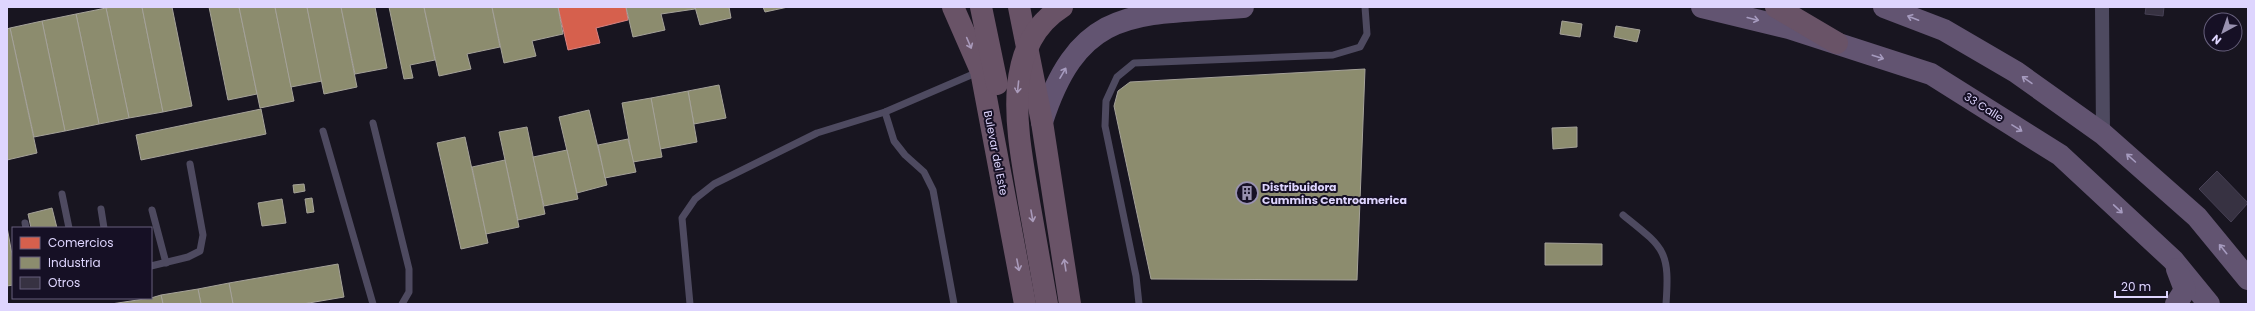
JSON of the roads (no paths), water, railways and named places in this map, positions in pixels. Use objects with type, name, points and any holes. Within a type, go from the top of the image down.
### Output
[{"type":"highway","name":"Bulevar del Este","points":[[953,7],[981,71],[1025,304]]},
{"type":"highway","points":[[981,7],[1000,100],[996,152]]},
{"type":"highway","points":[[1019,7],[1042,122],[1070,304]]},
{"type":"highway","points":[[1047,304],[1020,145],[1016,104],[1019,80],[1029,46],[1045,21],[1062,7]]},
{"type":"highway","points":[[1776,7],[1837,44]]},
{"type":"main road","points":[[1042,122],[1055,88],[1074,55],[1085,43],[1109,26],[1153,10],[1243,7]]},
{"type":"main road","name":"33 Calle","points":[[1702,7],[1789,28],[1931,74],[2060,155],[2173,260],[2209,304]]},
{"type":"main road","points":[[1884,7],[1944,30],[2016,72],[2103,134],[2198,217],[2248,279]]},
{"type":"main road","points":[[2173,260],[2185,290],[2176,304]]},
{"type":"street","points":[[2102,7],[2103,134]]},
{"type":"lane","points":[[1139,304],[1136,276],[1105,126],[1106,101],[1117,77],[1134,63],[1333,55],[1360,47],[1367,34],[1366,7]]},
{"type":"lane","points":[[690,304],[682,218],[695,199],[714,184],[817,132],[885,112],[981,71]]},
{"type":"lane","points":[[885,112],[894,141],[905,155],[924,172],[933,190],[954,304]]},
{"type":"lane","points":[[373,123],[409,269],[409,292],[402,304]]},
{"type":"lane","points":[[323,131],[373,304]]},
{"type":"lane","points":[[152,266],[188,257],[200,251],[203,235],[190,164]]},
{"type":"lane","points":[[62,194],[69,227]]},
{"type":"lane","points":[[100,209],[104,227]]},
{"type":"lane","points":[[152,210],[166,263]]},
{"type":"lane","points":[[1623,215],[1660,246],[1668,266],[1666,304]]},
{"type":"place","name":"Distribuidora Cummins Centroamerica","points":[[1247,193]]}]
